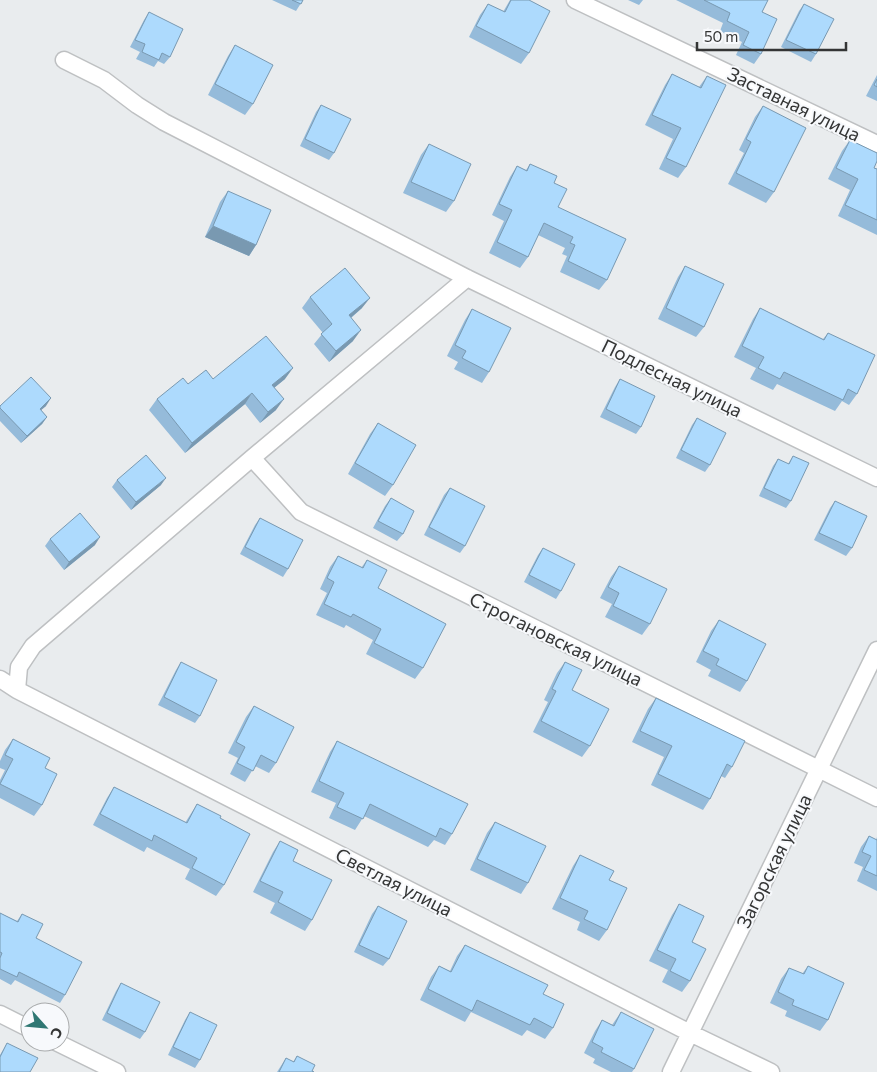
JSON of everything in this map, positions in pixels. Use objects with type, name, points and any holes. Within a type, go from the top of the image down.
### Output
[{"type":"street","name":"Заставная улица","points":[[575,0],[877,144]]},
{"type":"street","name":"Подлесная улица","points":[[64,60],[104,80],[137,105],[164,122],[467,278],[877,478]]},
{"type":"street","points":[[17,690],[20,667],[33,646],[252,458],[467,278]]},
{"type":"street","name":"Строгановская улица","points":[[252,458],[301,512],[877,798]]},
{"type":"street","name":"Загорская улица","points":[[671,1072],[877,650]]},
{"type":"street","name":"Светлая улица","points":[[0,679],[17,690],[690,1033],[771,1072]]},
{"type":"street","points":[[0,1014],[20,1024]]},
{"type":"street","points":[[70,1049],[117,1072]]},
{"type":"building","points":[[292,0],[303,0],[301,4]]},
{"type":"building","points":[[511,0],[529,0],[550,11],[529,53],[476,26],[488,4],[505,12]]},
{"type":"building","points":[[704,0],[768,0],[762,12],[777,19],[761,54],[743,45],[749,32],[727,21],[730,13]]},
{"type":"building","points":[[804,4],[834,19],[816,54],[786,40]]},
{"type":"building","points":[[149,12],[183,29],[170,57],[162,53],[159,60],[142,52],[145,44],[135,40]]},
{"type":"building","points":[[235,45],[273,65],[253,104],[215,84]]},
{"type":"building","points":[[672,74],[701,88],[707,76],[726,85],[686,167],[666,158],[681,128],[652,115]]},
{"type":"building","points":[[321,105],[351,119],[334,153],[305,139]]},
{"type":"building","points":[[763,106],[806,128],[774,192],[736,173],[751,142],[746,139]]},
{"type":"building","points":[[850,140],[877,153],[877,161],[874,168],[877,169],[877,220],[845,205],[858,179],[836,168]]},
{"type":"building","points":[[429,144],[471,164],[454,201],[411,182]]},
{"type":"building","points":[[530,164],[557,176],[554,183],[567,189],[558,207],[626,239],[607,280],[568,261],[575,245],[570,243],[573,237],[544,223],[528,257],[497,242],[512,210],[499,204],[517,166],[527,171]]},
{"type":"building","points":[[228,191],[271,210],[256,245],[213,226]]},
{"type":"building","points":[[685,266],[724,284],[704,327],[666,308]]},
{"type":"building","points":[[345,268],[370,298],[349,315],[361,330],[336,351],[321,334],[332,324],[310,297]]},
{"type":"building","points":[[760,308],[824,340],[828,333],[875,355],[857,394],[848,389],[843,400],[784,372],[780,379],[758,368],[764,357],[742,346]]},
{"type":"building","points":[[472,309],[511,328],[489,372],[462,358],[466,351],[455,345]]},
{"type":"building","points":[[266,336],[293,368],[272,385],[284,399],[268,412],[252,393],[192,443],[157,399],[183,378],[188,384],[206,370],[213,379]]},
{"type":"building","points":[[31,377],[51,398],[40,409],[47,417],[27,436],[0,406]]},
{"type":"building","points":[[620,379],[655,396],[641,427],[606,409]]},
{"type":"building","points":[[697,418],[726,433],[710,465],[681,450]]},
{"type":"building","points":[[378,423],[416,445],[393,485],[355,463]]},
{"type":"building","points":[[146,455],[166,478],[136,502],[117,480]]},
{"type":"building","points":[[793,456],[809,463],[791,501],[764,488],[778,459],[789,464]]},
{"type":"building","points":[[450,488],[485,506],[465,546],[429,527]]},
{"type":"building","points":[[391,498],[414,511],[403,534],[378,521]]},
{"type":"building","points":[[835,501],[867,516],[852,548],[819,533]]},
{"type":"building","points":[[80,513],[100,537],[69,562],[50,539]]},
{"type":"building","points":[[260,518],[303,540],[288,569],[245,547]]},
{"type":"building","points":[[543,548],[575,564],[561,591],[529,575]]},
{"type":"building","points":[[338,556],[363,568],[367,560],[387,570],[378,588],[446,624],[423,668],[374,643],[381,629],[353,614],[351,617],[324,604],[334,582],[327,578]]},
{"type":"building","points":[[619,566],[667,589],[650,624],[613,606],[619,593],[608,587]]},
{"type":"building","points":[[719,620],[766,644],[747,681],[716,665],[719,659],[703,651]]},
{"type":"building","points":[[181,662],[217,680],[200,716],[164,697]]},
{"type":"building","points":[[565,662],[582,670],[572,690],[609,709],[590,746],[541,721],[556,691],[552,689]]},
{"type":"building","points":[[656,698],[745,741],[732,767],[727,764],[710,799],[658,774],[672,746],[640,731]]},
{"type":"building","points":[[254,706],[294,727],[276,763],[261,755],[253,771],[237,763],[245,747],[236,742]]},
{"type":"building","points":[[13,739],[50,758],[45,768],[57,774],[42,805],[0,784],[13,759],[5,755]]},
{"type":"building","points":[[337,741],[468,804],[452,834],[440,828],[436,837],[370,804],[363,819],[337,807],[344,793],[319,781]]},
{"type":"building","points":[[114,787],[187,823],[197,804],[250,834],[224,885],[192,868],[197,858],[154,835],[152,841],[100,814]]},
{"type":"building","points":[[495,822],[546,846],[528,883],[477,859]]},
{"type":"building","points":[[869,836],[877,840],[877,876],[864,870],[871,856],[862,852]]},
{"type":"building","points":[[280,841],[298,850],[293,861],[332,880],[312,920],[278,902],[283,892],[260,881]]},
{"type":"building","points":[[580,855],[614,871],[609,880],[627,888],[607,930],[584,919],[588,911],[560,898]]},
{"type":"building","points":[[679,904],[704,916],[692,942],[706,949],[690,981],[670,971],[676,959],[657,950]]},
{"type":"building","points":[[378,906],[407,921],[389,959],[359,945]]},
{"type":"building","points":[[0,913],[18,922],[22,914],[43,924],[36,938],[82,962],[65,995],[19,972],[17,977],[0,969],[2,953],[0,952]]},
{"type":"building","points":[[465,945],[548,985],[543,994],[564,1004],[553,1028],[534,1018],[530,1025],[477,1000],[472,1011],[428,989],[439,966],[451,972]]},
{"type":"building","points":[[808,966],[844,983],[828,1020],[792,1005],[794,1000],[778,992],[789,968],[804,974]]},
{"type":"building","points":[[121,983],[160,1002],[145,1032],[107,1013]]},
{"type":"building","points":[[190,1012],[217,1025],[200,1060],[173,1047]]},
{"type":"building","points":[[621,1012],[654,1029],[634,1069],[601,1052],[603,1048],[592,1042],[602,1020],[614,1026]]},
{"type":"building","points":[[7,1043],[20,1049],[20,1052],[26,1052],[38,1058],[30,1072],[0,1072],[0,1057]]},
{"type":"building","points":[[297,1056],[315,1065],[312,1071],[314,1072],[279,1072],[286,1058],[294,1062]]}]
